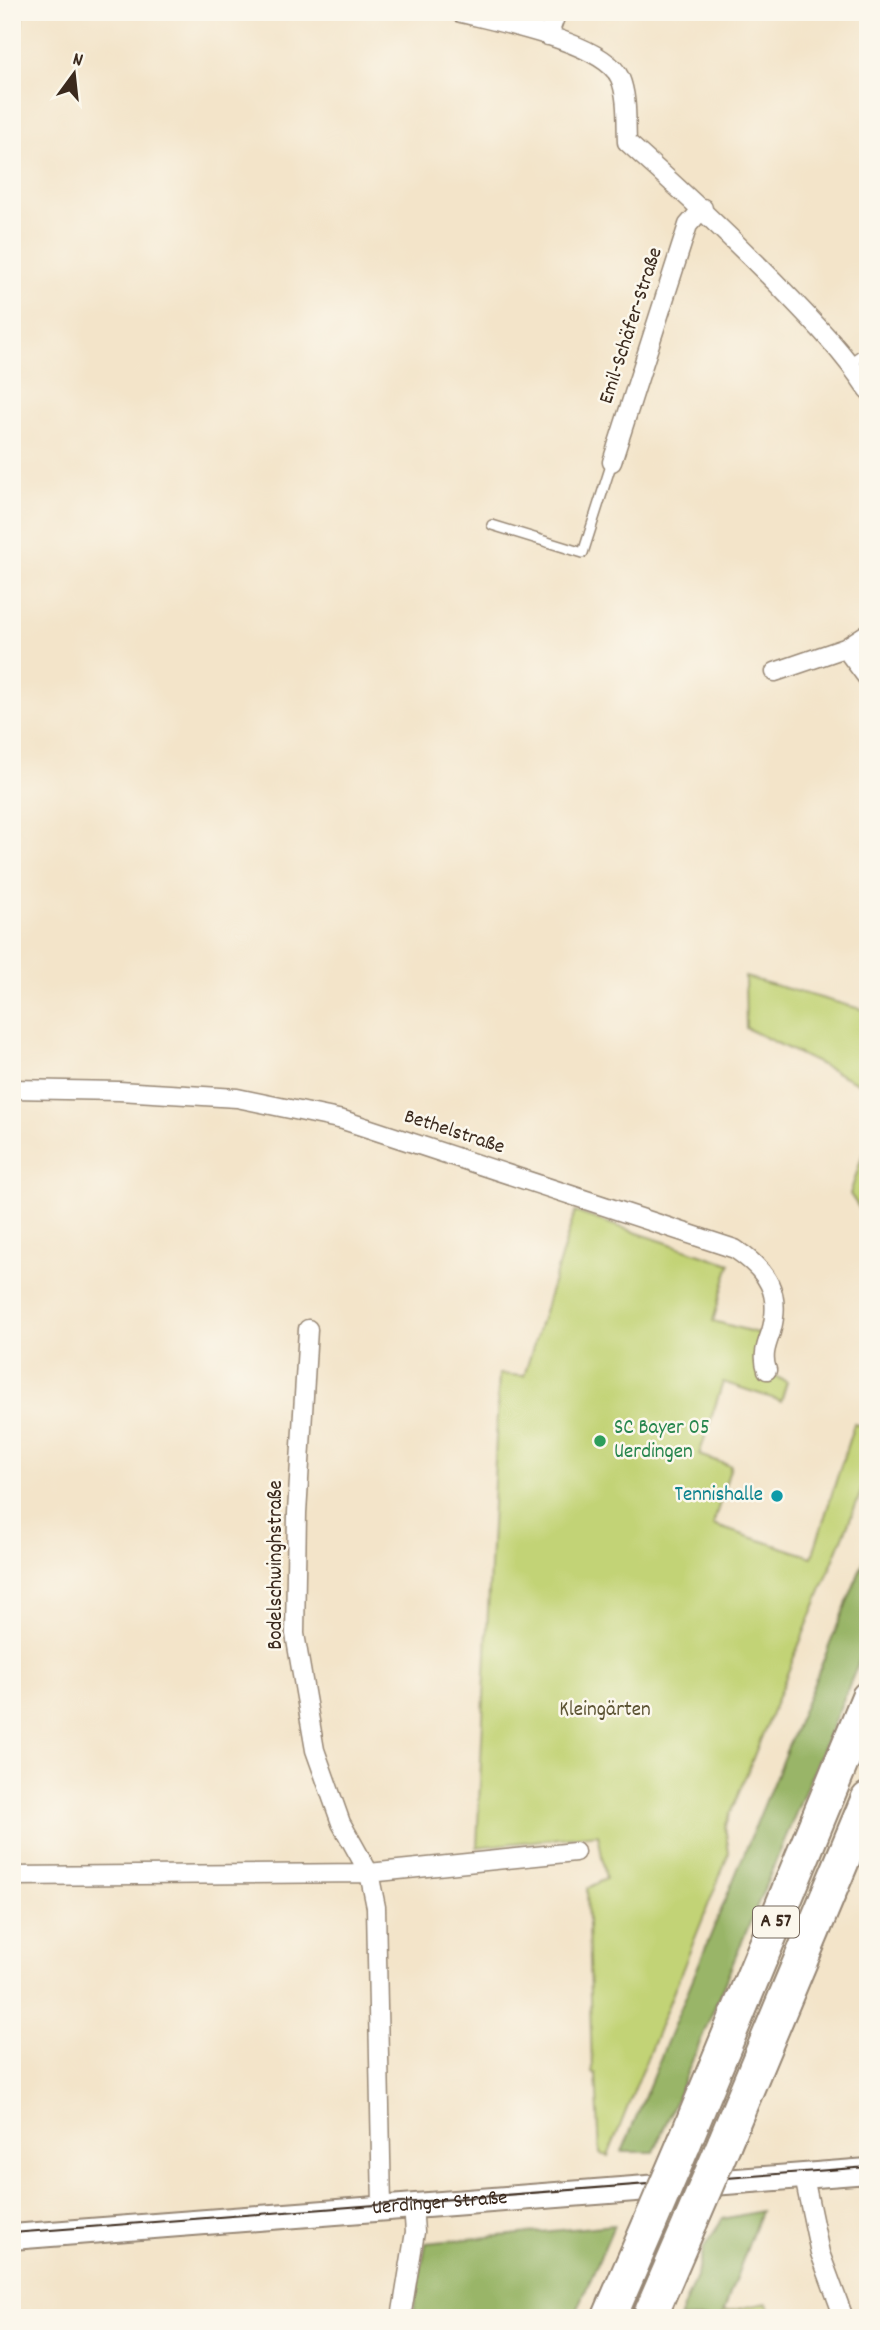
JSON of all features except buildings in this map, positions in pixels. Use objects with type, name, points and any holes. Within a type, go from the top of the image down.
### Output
[{"type":"highway","name":"A 57","points":[[609,2318],[868,1699]]},
{"type":"highway","name":"A 57","points":[[649,2318],[868,1799]]},
{"type":"street","points":[[458,12],[548,36],[601,55],[620,77],[626,106],[627,142],[703,208],[850,363],[868,390]]},
{"type":"street","points":[[548,36],[557,12]]},
{"type":"street","name":"Emil-Schäfer-Straße","points":[[612,462],[688,225],[703,208]]},
{"type":"street","points":[[775,672],[845,648],[868,633]]},
{"type":"street","points":[[845,648],[868,679]]},
{"type":"street","name":"Bethelstraße","points":[[12,1088],[237,1098],[344,1120],[735,1250],[766,1275],[774,1296],[776,1313],[763,1358],[767,1370]]},
{"type":"street","name":"Bodelschwinghstraße","points":[[308,1329],[297,1513],[295,1633],[315,1750],[341,1823],[369,1873],[376,1907],[383,2207]]},
{"type":"street","points":[[12,1876],[369,1873],[575,1852]]},
{"type":"street","name":"Uerdinger Straße","points":[[12,2237],[868,2171]]},
{"type":"street","points":[[804,2177],[820,2253],[844,2318]]},
{"type":"street","points":[[401,2318],[415,2232],[413,2206]]},
{"type":"lane","points":[[850,363],[868,350]]},
{"type":"lane","points":[[492,525],[583,553],[612,462]]},
{"type":"green space","points":[[12,12],[23,12],[12,86]]},
{"type":"green space","points":[[745,977],[868,1011],[868,1088],[746,1028]]},
{"type":"green space","points":[[868,1138],[868,1221],[850,1194]]},
{"type":"green space","name":"Kleingärten","points":[[575,1212],[730,1264],[713,1321],[761,1334],[757,1354],[762,1370],[787,1382],[781,1401],[723,1382],[699,1455],[731,1466],[713,1525],[812,1557],[854,1424],[868,1427],[868,1475],[725,1827],[729,1853],[608,2156],[600,2154],[596,2074],[592,2072],[587,1888],[606,1879],[598,1834],[477,1847],[499,1374],[524,1376]]},
{"type":"green space","points":[[868,1551],[868,1637],[854,1674],[654,2152],[622,2152]]},
{"type":"green space","points":[[761,2211],[721,2318],[679,2318],[700,2267],[704,2247],[723,2219]]},
{"type":"green space","points":[[614,2225],[574,2318],[412,2318],[426,2243]]},
{"type":"green space","points":[[767,2303],[773,2318],[721,2318],[723,2312]]},
{"type":"tram line","points":[[12,2233],[868,2167]]},
{"type":"place","name":"SC Bayer 05 Uerdingen","points":[[600,1441]]},
{"type":"place","name":"Tennishalle","points":[[777,1496]]}]
